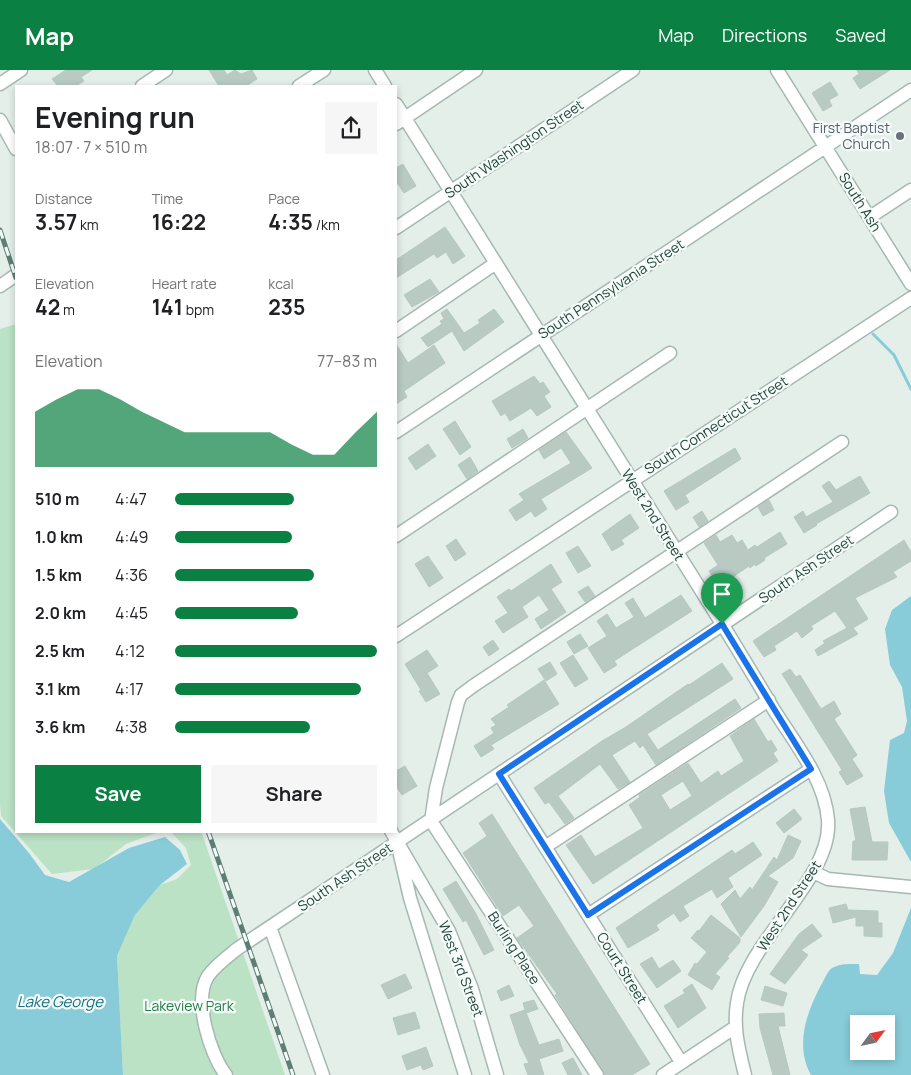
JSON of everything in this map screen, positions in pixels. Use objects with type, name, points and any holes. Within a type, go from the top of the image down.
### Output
[{"type":"street","points":[[0,84],[21,70]]},
{"type":"street","points":[[144,85],[166,70]]},
{"type":"street","points":[[301,85],[324,70]]},
{"type":"street","points":[[375,70],[384,85]]},
{"type":"street","points":[[400,121],[476,70]]},
{"type":"street","name":"South Washington Street","points":[[397,227],[633,70]]},
{"type":"street","name":"South Ash","points":[[784,72],[826,148],[911,284]]},
{"type":"street","name":"South Pennsylvania Street","points":[[397,431],[911,90]]},
{"type":"street","name":"West 2nd Street","points":[[397,108],[400,121],[450,191],[722,624],[811,769],[822,795],[828,821],[825,849],[813,872],[748,968],[737,1000],[734,1028],[745,1075]]},
{"type":"street","points":[[0,120],[15,147]]},
{"type":"street","points":[[870,217],[911,190]]},
{"type":"street","points":[[397,330],[496,263]]},
{"type":"street","points":[[0,286],[15,276]]},
{"type":"street","name":"South Connecticut Street","points":[[397,635],[911,298]]},
{"type":"street","points":[[397,535],[670,353]]},
{"type":"street","points":[[431,821],[436,788],[461,695],[842,442]]},
{"type":"street","name":"South Ash Street","points":[[226,1075],[213,1054],[202,1005],[204,984],[208,976],[221,962],[394,837],[431,821],[891,512]]},
{"type":"street","points":[[546,847],[769,700]]},
{"type":"street","points":[[588,915],[811,769]]},
{"type":"street","name":"Court Street","points":[[499,774],[681,1062]]},
{"type":"street","name":"Burling Place","points":[[431,821],[597,1075]]},
{"type":"street","name":"West 3rd Street","points":[[394,837],[410,898],[465,1075]]},
{"type":"street","name":"West 3rd Street","points":[[394,837],[448,930],[472,989],[497,1075]]},
{"type":"street","points":[[813,872],[828,879],[911,887]]},
{"type":"street","points":[[270,927],[323,1075]]},
{"type":"street","points":[[663,1075],[734,1028]]},
{"type":"green space","points":[[15,324],[15,832],[1,816],[0,804],[0,329]]},
{"type":"green space","points":[[16,833],[156,833],[126,844],[94,869],[52,874]]},
{"type":"green space","name":"Lakeview Park","points":[[172,833],[202,833],[285,1075],[123,1075],[117,956],[135,915],[160,885],[177,879],[191,865],[186,848]]},
{"type":"water","points":[[911,596],[911,862],[889,823],[884,791],[890,740],[904,733],[907,721],[902,687],[890,665],[885,629],[892,610]]},
{"type":"water","name":"Lake George","points":[[0,819],[45,875],[69,882],[129,848],[165,837],[180,850],[187,864],[160,885],[135,915],[117,956],[123,1075],[0,1075]]},
{"type":"water","points":[[911,908],[911,1075],[811,1075],[804,1053],[804,1030],[810,1008],[829,971],[839,965],[859,964],[860,974],[877,975],[893,953]]},
{"type":"building","points":[[66,70],[92,70],[81,77],[84,81],[78,85],[57,85],[52,79]]},
{"type":"building","points":[[209,70],[224,70],[227,75],[235,70],[241,74],[252,70],[257,79],[248,85],[218,85]]},
{"type":"building","points":[[857,70],[890,70],[860,89],[853,78],[859,74]]},
{"type":"building","points":[[830,82],[838,95],[829,100],[832,106],[823,111],[812,93]]},
{"type":"building","points":[[403,164],[416,186],[404,193],[397,182],[397,167]]},
{"type":"building","points":[[445,227],[465,256],[453,264],[446,252],[437,258],[434,254],[397,277],[397,259]]},
{"type":"building","points":[[430,279],[439,292],[412,307],[404,295]]},
{"type":"building","points":[[447,309],[464,333],[480,323],[478,320],[494,309],[504,322],[464,351],[452,331],[428,347],[421,338],[442,324],[440,321],[444,319],[441,313]]},
{"type":"building","points":[[434,345],[445,363],[404,391],[407,397],[397,403],[397,346],[408,363]]},
{"type":"building","points":[[534,376],[540,384],[543,382],[550,392],[544,396],[551,407],[537,416],[531,408],[510,421],[505,413],[501,416],[492,401]]},
{"type":"building","points":[[455,421],[471,447],[460,455],[443,429]]},
{"type":"building","points":[[523,429],[528,438],[512,448],[507,439]]},
{"type":"building","points":[[566,432],[592,468],[541,499],[547,509],[535,517],[531,511],[516,521],[509,510],[524,500],[519,494],[571,463],[561,448],[544,459],[539,450]]},
{"type":"building","points":[[428,444],[436,456],[416,470],[408,458]]},
{"type":"building","points":[[735,448],[741,459],[685,495],[689,502],[676,510],[664,491]]},
{"type":"building","points":[[470,457],[478,471],[467,479],[458,465]]},
{"type":"building","points":[[860,476],[870,493],[804,533],[794,517],[803,511],[806,517],[833,502],[822,486],[829,481],[836,490]]},
{"type":"building","points":[[769,500],[774,510],[763,516],[758,507]]},
{"type":"building","points":[[702,511],[708,521],[699,527],[693,517]]},
{"type":"building","points":[[630,514],[639,528],[621,540],[624,544],[612,551],[602,534]]},
{"type":"building","points":[[780,532],[787,544],[764,558],[765,560],[756,566],[755,564],[750,568],[749,566],[733,577],[736,581],[722,591],[709,571],[718,565],[704,543],[716,535],[720,542],[732,535],[737,543],[742,540],[748,550],[755,545],[757,547]]},
{"type":"building","points":[[456,539],[466,554],[455,561],[446,546]]},
{"type":"building","points":[[904,540],[911,552],[911,561],[893,572],[897,577],[855,598],[868,619],[853,628],[858,634],[818,656],[815,650],[825,643],[823,641],[847,628],[835,611],[811,626],[813,629],[802,638],[797,631],[774,646],[776,650],[764,657],[753,641]]},
{"type":"building","points":[[578,546],[591,566],[578,573],[566,553]]},
{"type":"building","points":[[428,556],[443,578],[429,587],[415,564]]},
{"type":"building","points":[[551,564],[562,582],[551,589],[566,612],[541,629],[535,619],[549,610],[539,595],[522,607],[528,617],[503,633],[495,621],[508,613],[497,597],[509,589],[511,591]]},
{"type":"building","points":[[588,586],[595,596],[585,602],[578,592]]},
{"type":"building","points":[[681,595],[692,611],[614,661],[617,665],[604,673],[588,648],[607,636],[597,621],[607,614],[616,628],[634,617],[625,603],[633,598],[645,618]]},
{"type":"building","points":[[580,634],[588,646],[574,654],[567,642]]},
{"type":"building","points":[[493,640],[499,649],[489,656],[483,647]]},
{"type":"building","points":[[427,650],[438,666],[427,673],[440,694],[426,702],[405,664]]},
{"type":"building","points":[[573,655],[588,679],[575,687],[560,663]]},
{"type":"building","points":[[550,662],[557,674],[546,681],[538,669]]},
{"type":"building","points":[[722,663],[733,679],[647,734],[658,750],[735,699],[741,708],[656,765],[643,745],[640,748],[635,741],[612,755],[630,782],[618,789],[600,764],[558,796],[574,818],[565,824],[549,802],[545,804],[534,788]]},
{"type":"building","points":[[790,669],[796,677],[800,675],[821,709],[834,701],[841,714],[834,719],[857,755],[852,759],[863,776],[847,785],[839,772],[842,770],[782,674]]},
{"type":"building","points":[[544,680],[559,704],[491,745],[494,749],[481,757],[474,746],[494,733],[491,728],[496,725],[491,719],[509,707],[507,705]]},
{"type":"building","points":[[754,719],[768,742],[771,740],[777,750],[773,753],[778,761],[593,884],[566,845],[581,835],[595,857],[643,828],[629,805],[640,797],[639,795],[688,763],[701,783],[718,771],[721,776],[744,761],[730,736]],"holes":[[[683,781],[692,796],[670,810],[661,795]]]},
{"type":"building","points":[[405,766],[417,786],[402,795],[397,788],[397,770]]},
{"type":"building","points":[[865,807],[872,842],[888,842],[887,860],[852,860],[853,841],[856,841],[850,809]]},
{"type":"building","points":[[794,809],[802,819],[784,833],[776,823]]},
{"type":"building","points":[[492,814],[650,1064],[632,1075],[605,1075],[555,995],[557,994],[517,938],[534,926],[519,905],[503,916],[463,853],[487,836],[479,823]]},
{"type":"building","points":[[788,835],[801,841],[793,858],[768,876],[778,882],[764,906],[741,937],[721,904],[735,890],[740,899],[750,887],[752,890],[774,857],[777,860]]},
{"type":"building","points":[[753,842],[762,855],[728,878],[733,887],[717,898],[712,889],[683,906],[689,916],[680,922],[674,913],[656,925],[659,930],[628,948],[616,928],[732,850],[735,854]]},
{"type":"building","points":[[456,881],[476,914],[494,950],[484,955],[466,920],[463,922],[443,889]]},
{"type":"building","points":[[846,904],[848,910],[878,911],[878,923],[882,923],[882,937],[864,936],[864,926],[856,926],[856,917],[833,923],[829,908]]},
{"type":"building","points":[[711,915],[740,938],[740,942],[727,957],[729,958],[715,974],[720,977],[712,990],[688,975],[695,963],[697,964],[707,952],[691,938]]},
{"type":"building","points":[[812,924],[822,936],[801,950],[808,955],[785,984],[770,974],[799,934]]},
{"type":"building","points":[[652,957],[659,969],[673,960],[681,971],[657,988],[640,964]]},
{"type":"building","points":[[405,974],[412,988],[388,999],[381,985]]},
{"type":"building","points":[[692,984],[706,1008],[678,1028],[664,1006],[685,993],[683,990]]},
{"type":"building","points":[[509,985],[514,996],[501,1001],[497,991]]},
{"type":"building","points":[[765,986],[787,993],[783,1006],[761,1000]]},
{"type":"building","points":[[534,1000],[538,1009],[526,1013],[523,1003]]},
{"type":"building","points":[[525,1010],[539,1045],[559,1039],[563,1051],[539,1059],[544,1075],[528,1075],[524,1064],[529,1063],[520,1045],[510,1015]]},
{"type":"building","points":[[415,1012],[420,1028],[398,1035],[393,1018]]},
{"type":"building","points":[[784,1013],[785,1026],[778,1026],[790,1075],[773,1075],[760,1028],[759,1014]]},
{"type":"building","points":[[426,1047],[433,1066],[423,1070],[421,1065],[407,1070],[402,1056]]},
{"type":"building","points":[[573,1058],[582,1075],[568,1075],[562,1063]]},
{"type":"waterway","points":[[873,334],[894,355],[911,389]]},
{"type":"railway","points":[[0,230],[15,275]]},
{"type":"railway","points":[[209,833],[293,1075]]},
{"type":"place","name":"First Baptist Church","points":[[900,136]]},
{"type":"route","points":[[722,624],[811,769],[588,915],[499,774],[722,624]]}]
